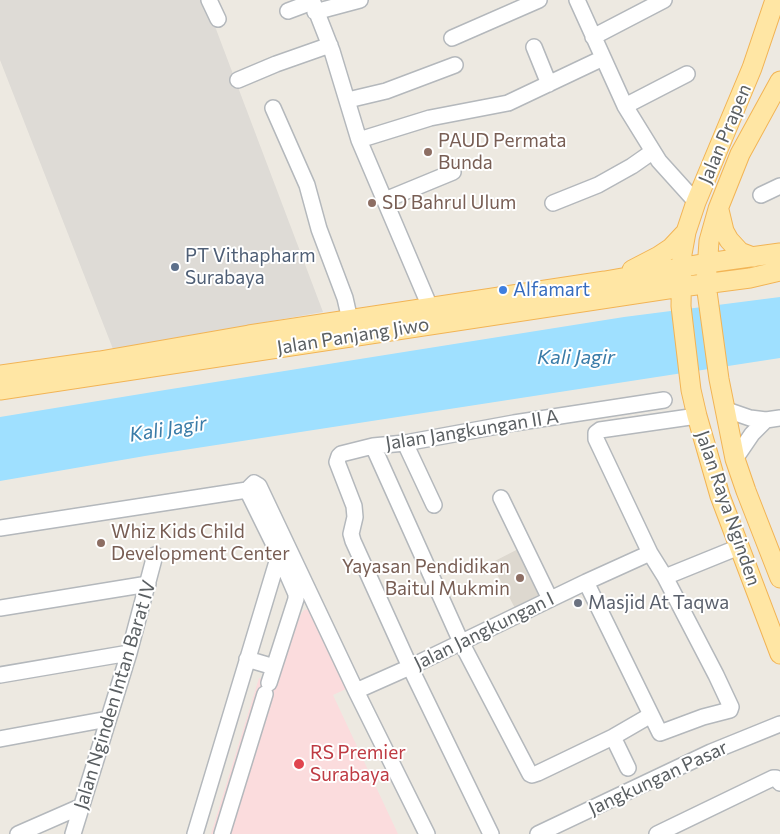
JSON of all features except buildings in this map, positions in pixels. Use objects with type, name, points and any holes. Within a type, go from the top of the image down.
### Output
[{"type":"main road","name":"Jalan Prapen","points":[[682,278],[682,254],[686,232],[696,202],[752,68],[775,0]]},
{"type":"main road","name":"Jalan Prapen","points":[[707,263],[709,241],[718,209],[740,154],[780,82]]},
{"type":"main road","points":[[718,209],[728,240],[740,252],[754,257]]},
{"type":"main road","points":[[605,281],[654,260],[671,248],[686,232]]},
{"type":"main road","points":[[682,278],[707,263],[780,254]]},
{"type":"main road","name":"Jalan Raya Nginden","points":[[707,263],[706,284],[719,379],[735,459],[780,578]]},
{"type":"main road","name":"Jalan Panjang Jiwo","points":[[70,372],[100,361],[249,335],[605,281],[682,278],[706,284],[750,278],[780,271]]},
{"type":"main road","name":"Jalan Panjang Jiwo","points":[[0,375],[44,375],[70,372],[682,278]]},
{"type":"main road","name":"Jalan Raya Nginden","points":[[682,278],[681,306],[691,390],[697,416],[720,496],[780,654]]},
{"type":"main road","name":"Jalan Panjang Jiwo","points":[[0,390],[44,375]]},
{"type":"street","points":[[209,0],[218,19]]},
{"type":"street","points":[[288,11],[313,5],[360,0]]},
{"type":"street","points":[[452,38],[539,0]]},
{"type":"street","points":[[577,0],[625,106],[652,152],[696,202]]},
{"type":"street","points":[[593,37],[664,0]]},
{"type":"street","points":[[313,5],[330,45],[359,140],[430,307]]},
{"type":"street","points":[[238,80],[330,45]]},
{"type":"street","points":[[534,47],[549,84]]},
{"type":"street","points":[[359,140],[430,118],[508,103],[603,58]]},
{"type":"street","points":[[348,100],[386,90],[455,64]]},
{"type":"street","points":[[625,106],[687,74]]},
{"type":"street","points":[[273,108],[307,185],[319,229],[345,298],[350,320]]},
{"type":"street","points":[[554,202],[598,185],[632,166],[652,152]]},
{"type":"street","points":[[385,200],[453,172]]},
{"type":"street","points":[[761,194],[780,186]]},
{"type":"street","name":"Jalan Jangkungan II A","points":[[613,737],[538,773],[530,774],[461,642],[373,446],[405,443],[514,423],[664,400]]},
{"type":"street","points":[[724,409],[741,416],[773,419]]},
{"type":"street","points":[[586,582],[658,731],[663,733],[696,719],[731,709],[665,577],[650,553],[596,439],[596,433],[600,430],[697,416]]},
{"type":"street","points":[[735,459],[752,434],[773,419]]},
{"type":"street","points":[[405,443],[434,504]]},
{"type":"street","points":[[373,446],[341,454],[338,462],[354,506],[355,517],[351,534],[353,541],[410,667],[491,834]]},
{"type":"street","points":[[0,528],[247,490],[254,483],[259,486],[356,691],[427,834]]},
{"type":"street","points":[[222,834],[296,600],[296,594],[279,555],[247,490]]},
{"type":"street","points":[[501,498],[550,599]]},
{"type":"street","points":[[665,577],[739,547]]},
{"type":"street","name":"Jalan Jangkungan I","points":[[356,691],[650,553]]},
{"type":"street","name":"Jalan Nginden Intan Barat IV","points":[[73,834],[129,653],[155,555]]},
{"type":"street","points":[[195,834],[279,555]]},
{"type":"street","points":[[0,608],[148,584]]},
{"type":"street","points":[[0,675],[129,653]]},
{"type":"street","points":[[247,659],[274,668]]},
{"type":"street","points":[[628,768],[613,737],[651,715]]},
{"type":"street","points":[[0,739],[108,719]]},
{"type":"street","name":"Jangkungan Pasar","points":[[538,834],[711,752],[780,724]]},
{"type":"street","points":[[657,834],[773,778],[776,778],[780,783]]},
{"type":"street","points":[[18,834],[82,806]]},
{"type":"shaded area","points":[[0,0],[205,0],[323,312],[113,349],[0,60]]},
{"type":"shaded area","name":"Yayasan Pendidikan Baitul Mukmin","points":[[524,546],[549,594],[516,610],[491,563]]},
{"type":"shaded area","name":"RS Premier Surabaya","points":[[309,609],[348,688],[333,695],[398,834],[211,834],[259,678],[274,681],[301,614],[304,610]]},
{"type":"water","name":"Kali Jagir","points":[[780,297],[780,358],[145,456],[0,481],[0,417],[624,317]]},
{"type":"place","name":"PAUD Permata Bunda","points":[[428,152]]},
{"type":"place","name":"SD Bahrul Ulum","points":[[372,203]]},
{"type":"place","name":"PT Vithapharm Surabaya","points":[[175,267]]},
{"type":"place","name":"Alfamart","points":[[503,290]]},
{"type":"place","name":"Whiz Kids Child Development Center","points":[[101,543]]},
{"type":"place","name":"Yayasan Pendidikan Baitul Mukmin","points":[[520,578]]},
{"type":"place","name":"Masjid At Taqwa","points":[[578,603]]},
{"type":"place","name":"RS Premier Surabaya","points":[[299,764]]}]
